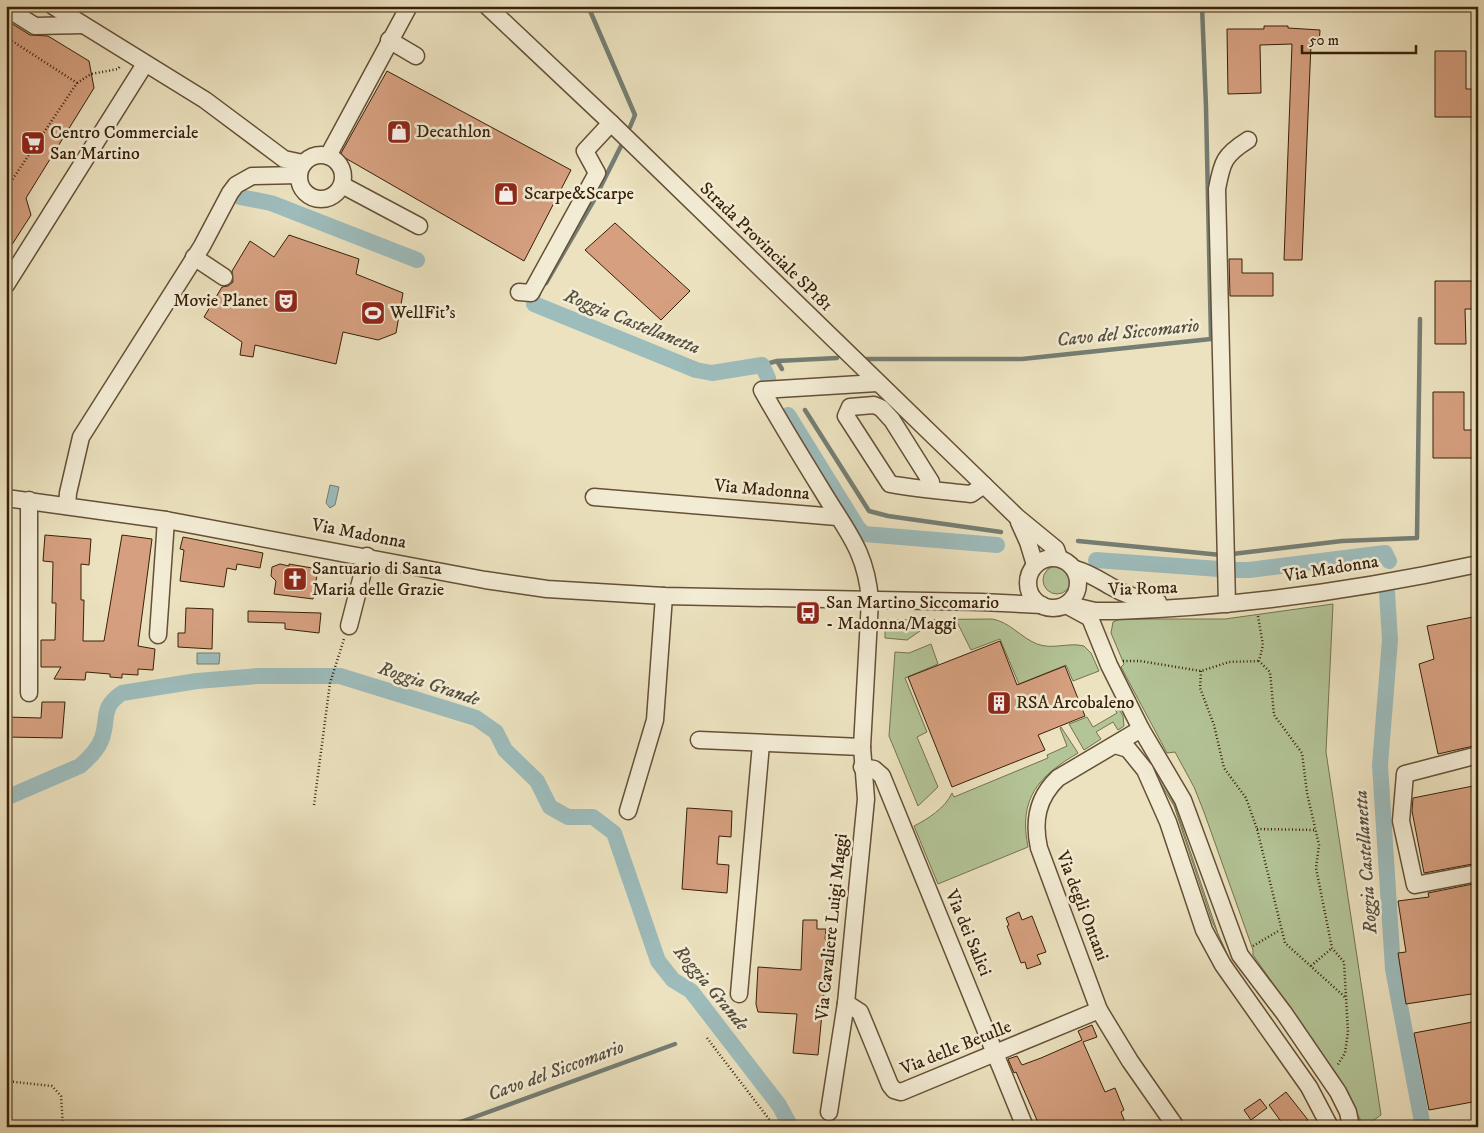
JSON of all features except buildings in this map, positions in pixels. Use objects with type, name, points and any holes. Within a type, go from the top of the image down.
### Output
[{"type":"street","points":[[7,6],[8,9],[35,26],[83,25]]},
{"type":"street","points":[[53,6],[205,100],[284,159],[301,169]]},
{"type":"street","points":[[328,156],[409,6]]},
{"type":"street","name":"Strada Provinciale SP181","points":[[487,6],[1017,517],[1056,548],[1059,558]]},
{"type":"street","points":[[389,40],[416,56]]},
{"type":"street","points":[[6,285],[145,64]]},
{"type":"street","points":[[519,292],[531,293],[597,173],[585,151],[611,124]]},
{"type":"street","points":[[1227,604],[1217,189],[1221,166],[1230,151],[1248,140]]},
{"type":"street","points":[[315,155],[328,156],[340,164],[343,178],[342,185],[333,196],[319,199],[306,194],[299,182],[301,169],[315,155]]},
{"type":"street","points":[[67,506],[68,493],[81,437],[194,258],[236,185],[252,176],[301,169]]},
{"type":"street","points":[[342,185],[419,226]]},
{"type":"street","points":[[194,258],[224,277]]},
{"type":"street","name":"Via Madonna","points":[[870,600],[868,576],[853,538],[837,517],[762,390],[877,383]]},
{"type":"street","points":[[931,489],[931,482],[888,415],[874,406],[850,407],[846,416],[890,484],[971,494],[984,485]]},
{"type":"street","name":"Via Madonna","points":[[594,497],[837,517]]},
{"type":"street","name":"Via Madonna","points":[[6,498],[166,520],[517,585],[595,593],[664,596],[981,602],[1042,605]]},
{"type":"street","points":[[29,500],[29,693]]},
{"type":"street","name":"Strada Provinciale SP181","points":[[1017,517],[1028,542],[1031,572]]},
{"type":"street","points":[[158,635],[166,520]]},
{"type":"street","points":[[349,626],[367,556]]},
{"type":"street","points":[[1059,558],[1068,562],[1075,569],[1079,585],[1077,593],[1066,605],[1058,608],[1042,605],[1033,598],[1029,589],[1031,572],[1042,560],[1059,558]]},
{"type":"street","name":"Via Madonna","points":[[1190,608],[1256,602],[1478,564]]},
{"type":"street","name":"Via Roma","points":[[1075,569],[1090,573],[1111,587],[1137,599],[1190,608]]},
{"type":"street","name":"Via Madonna","points":[[981,602],[1003,599],[1010,595],[1031,572]]},
{"type":"street","points":[[628,811],[655,720],[664,596]]},
{"type":"street","name":"Via Cavaliere Luigi Maggi","points":[[829,1112],[846,1003],[866,800],[862,767],[862,747],[870,600]]},
{"type":"street","points":[[1066,605],[1090,618],[1109,665],[1140,729],[1183,800],[1240,954],[1284,1013],[1338,1092],[1352,1127]]},
{"type":"street","name":"Via Roma","points":[[1066,605],[1095,611],[1190,608]]},
{"type":"street","points":[[1098,636],[1102,623],[1114,611]]},
{"type":"street","name":"Via degli Ontani","points":[[1140,729],[1058,778],[1048,788],[1036,817],[1039,848],[1099,1010],[1130,1061],[1176,1127]]},
{"type":"street","points":[[699,740],[862,747]]},
{"type":"street","points":[[739,994],[761,744]]},
{"type":"street","points":[[1115,744],[1128,749],[1145,770],[1168,822],[1204,930],[1223,965],[1309,1087],[1330,1127]]},
{"type":"street","points":[[1145,770],[1153,749]]},
{"type":"street","points":[[1478,755],[1406,774],[1401,821],[1415,885],[1478,873]]},
{"type":"street","name":"Via dei Salici","points":[[862,767],[874,769],[882,776],[997,1053],[1025,1127]]},
{"type":"street","points":[[1223,965],[1240,954]]},
{"type":"street","name":"Via delle Betulle","points":[[846,1003],[860,1012],[890,1084],[898,1092],[906,1091],[1099,1010]]},
{"type":"street","points":[[1309,1087],[1326,1075]]},
{"type":"path","points":[[6,37],[78,83]]},
{"type":"path","points":[[6,189],[78,83],[92,74],[118,69],[128,53]]},
{"type":"path","points":[[1256,602],[1263,645],[1259,661]]},
{"type":"path","points":[[314,805],[330,683],[334,666],[349,626]]},
{"type":"path","points":[[1109,665],[1127,660],[1201,671],[1228,662],[1259,661],[1270,672],[1274,715],[1302,753],[1307,793],[1320,845],[1316,868],[1332,948],[1344,962],[1348,1032],[1345,1053],[1337,1066],[1326,1075]]},
{"type":"path","points":[[1201,671],[1200,688],[1214,725],[1224,768],[1246,798],[1257,829],[1280,930],[1285,943],[1346,998]]},
{"type":"path","points":[[1257,829],[1316,830]]},
{"type":"path","points":[[1240,954],[1280,930]]},
{"type":"path","points":[[1311,966],[1332,948]]},
{"type":"path","points":[[707,1038],[775,1127]]},
{"type":"path","points":[[6,1081],[52,1086],[61,1096],[63,1127]]},
{"type":"green space","points":[[1057,566],[1067,570],[1071,580],[1067,590],[1057,594],[1047,590],[1043,580],[1047,570]]},
{"type":"green space","points":[[1333,604],[1326,752],[1381,1115],[1364,1127],[1338,1076],[1253,955],[1253,950],[1194,787],[1175,752],[1167,753],[1121,667],[1124,664],[1111,633],[1113,622],[1120,619],[1225,619]]},
{"type":"green space","points":[[992,619],[1010,626],[1025,638],[1043,646],[1084,646],[1091,653],[1099,671],[1073,681],[1066,665],[1019,684],[1000,639],[971,650],[957,622],[933,622],[907,640],[885,638],[885,620]]},
{"type":"green space","points":[[931,644],[938,664],[905,678],[927,732],[917,737],[938,787],[918,806],[889,736],[895,652],[909,653]]},
{"type":"green space","points":[[1114,701],[1123,716],[1124,726],[1118,730],[1113,722],[1096,732],[1101,739],[1084,750],[1069,724],[1087,717],[1093,727],[1117,713],[1112,702]]},
{"type":"green space","points":[[1061,727],[1078,753],[1052,770],[1035,790],[1029,802],[1026,815],[1028,847],[938,884],[914,826],[941,808],[952,793],[954,797],[1048,758],[1047,755],[1067,746]]},
{"type":"green space","points":[[1154,765],[1175,806],[1218,934],[1228,956],[1212,921],[1174,806],[1151,767]]},
{"type":"water","points":[[330,485],[339,487],[335,505],[330,508],[326,503]]},
{"type":"water","points":[[197,653],[220,653],[219,664],[197,664]]},
{"type":"waterway","name":"Cavo del Siccomario","points":[[588,6],[635,115],[630,127]]},
{"type":"waterway","name":"Cavo del Siccomario","points":[[866,359],[1022,359],[1211,339],[1202,6]]},
{"type":"waterway","name":"Cavo del Siccomario","points":[[546,283],[594,200],[621,146]]},
{"type":"waterway","name":"Roggia Castellanetta","points":[[240,197],[271,203],[417,260]]},
{"type":"waterway","name":"Cavo del Siccomario","points":[[534,304],[539,294]]},
{"type":"waterway","name":"Roggia Castellanetta","points":[[534,304],[696,370],[712,373],[762,365],[768,378]]},
{"type":"waterway","name":"Cavo del Siccomario","points":[[1232,554],[1342,541],[1417,538],[1420,319]]},
{"type":"waterway","name":"Cavo del Siccomario","points":[[762,365],[777,361],[837,358]]},
{"type":"waterway","name":"Cavo del Siccomario","points":[[777,361],[782,369]]},
{"type":"waterway","name":"Cavo del Siccomario","points":[[805,410],[869,511],[888,516],[1001,532]]},
{"type":"waterway","name":"Roggia Castellanetta","points":[[788,415],[858,528],[864,534],[997,545]]},
{"type":"waterway","name":"Cavo del Siccomario","points":[[1078,541],[1221,555]]},
{"type":"waterway","name":"Roggia Castellanetta","points":[[1230,570],[1249,570],[1385,553],[1389,561]]},
{"type":"waterway","name":"Roggia Castellanetta","points":[[1096,560],[1219,569]]},
{"type":"waterway","name":"Roggia Castellanetta","points":[[1387,592],[1390,640],[1380,765],[1393,969],[1423,1127]]},
{"type":"waterway","name":"Roggia Grande","points":[[6,798],[80,766],[93,754],[98,746],[104,731],[108,709],[115,698],[122,693],[197,681],[258,676],[340,676],[476,718],[496,732],[505,750],[537,781],[550,807],[568,817],[593,817],[614,833],[658,961],[673,980],[691,991],[779,1105],[791,1127]]},
{"type":"waterway","name":"Cavo del Siccomario","points":[[447,1127],[675,1044]]},
{"type":"place","name":"Decathlon","points":[[399,132]]},
{"type":"place","name":"Centro Commerciale San Martino","points":[[33,143]]},
{"type":"place","name":"Scarpe&Scarpe","points":[[506,194]]},
{"type":"place","name":"Movie Planet","points":[[286,301]]},
{"type":"place","name":"WellFit's","points":[[373,313]]},
{"type":"place","name":"Santuario di Santa Maria delle Grazie","points":[[295,579]]},
{"type":"place","name":"San Martino Siccomario - Madonna/Maggi","points":[[808,613]]},
{"type":"place","name":"RSA Arcobaleno","points":[[999,703]]}]
